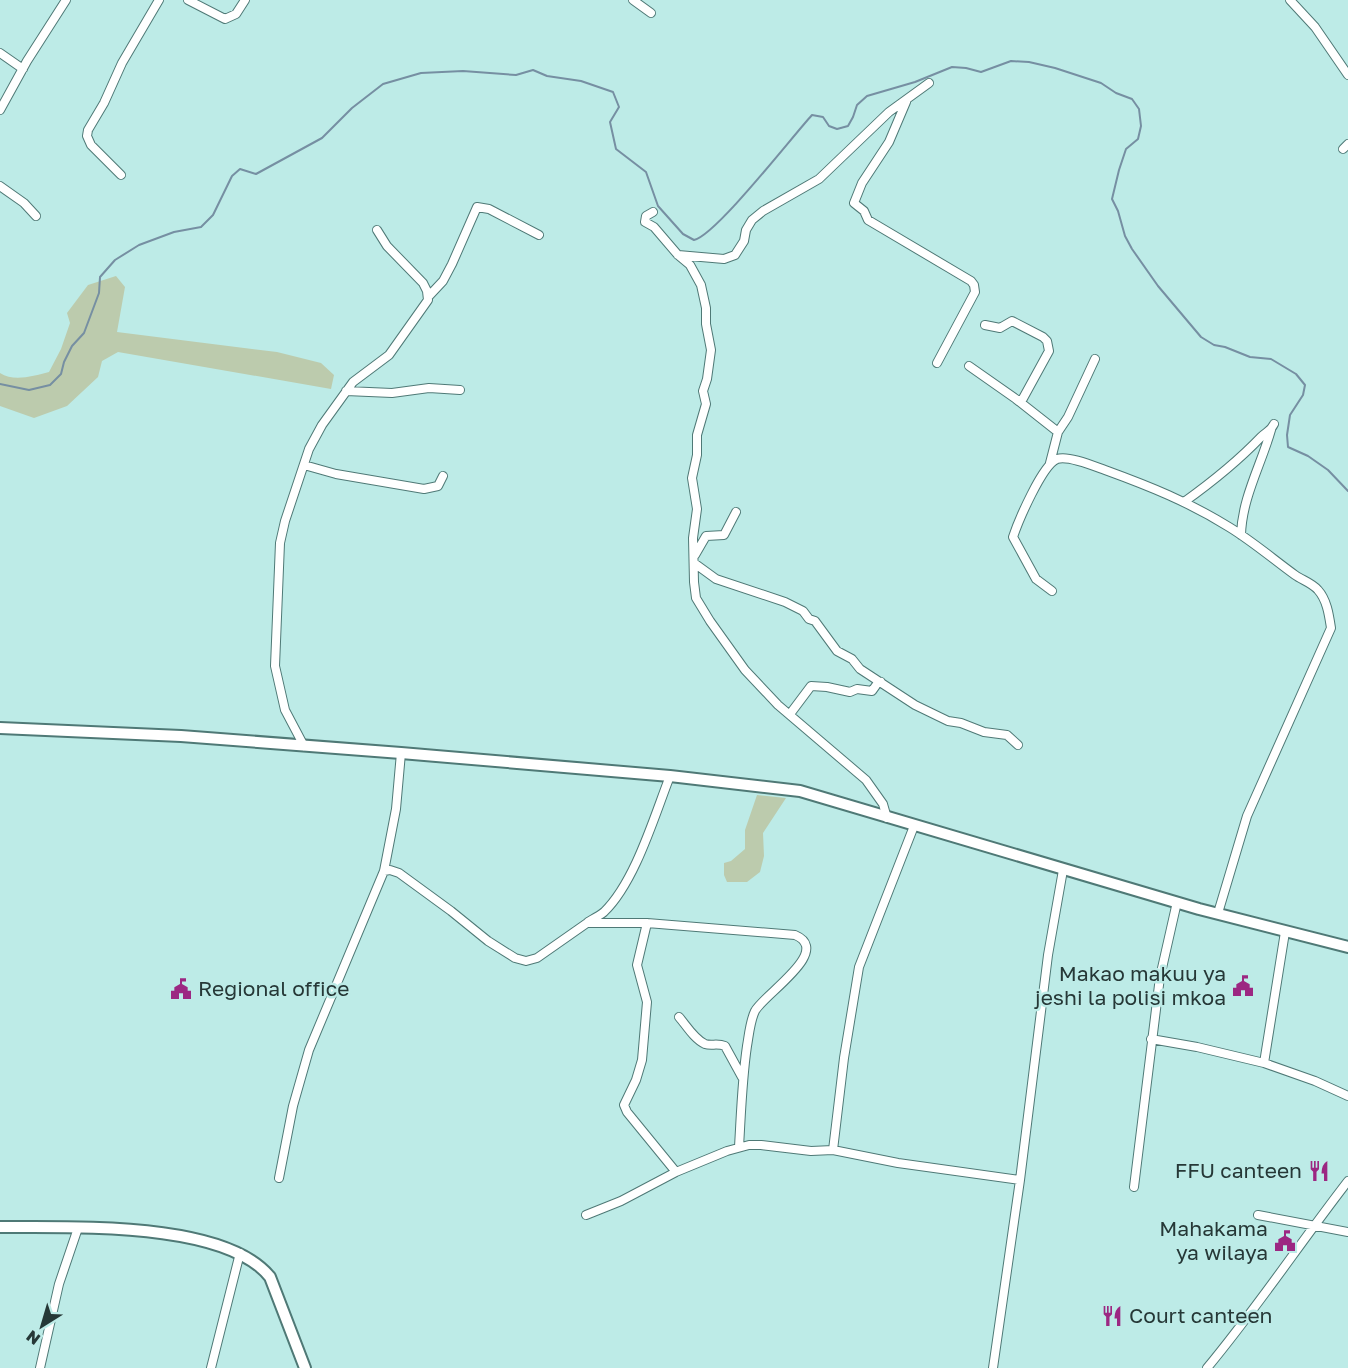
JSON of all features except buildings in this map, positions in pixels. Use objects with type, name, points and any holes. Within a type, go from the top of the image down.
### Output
[{"type":"street","points":[[0,110],[66,0]]},
{"type":"street","points":[[121,174],[91,145],[87,136],[88,130],[114,84],[122,63],[159,0]]},
{"type":"street","points":[[188,0],[225,19],[236,14],[245,0]]},
{"type":"street","points":[[633,0],[651,13]]},
{"type":"street","points":[[1290,0],[1315,27],[1348,75]]},
{"type":"street","points":[[0,53],[23,69]]},
{"type":"street","points":[[678,255],[724,259],[735,255],[744,241],[746,230],[752,220],[763,211],[819,179],[883,117],[929,83]]},
{"type":"street","points":[[906,102],[889,142],[862,183],[854,203],[864,211],[868,220],[971,280],[974,285],[975,292],[937,363]]},
{"type":"street","points":[[0,186],[24,203],[36,216]]},
{"type":"street","points":[[304,746],[285,710],[275,666],[280,543],[287,514],[309,449],[322,424],[353,382],[389,355],[428,297],[443,281],[477,207],[489,209],[539,235]]},
{"type":"street","points":[[653,212],[646,216],[645,222],[654,227],[678,255],[690,265],[701,285],[711,350],[703,391],[706,404],[697,435],[698,455],[693,469],[693,487],[698,508],[693,538],[694,591],[710,621],[745,670],[790,714],[866,780],[883,804],[887,818]]},
{"type":"street","points":[[377,230],[387,246],[423,283],[428,297]]},
{"type":"street","points":[[985,325],[998,328],[1012,321],[1047,341],[1049,351],[1021,402]]},
{"type":"street","points":[[1052,591],[1036,579],[1013,537],[1018,521],[1050,464],[1058,432],[1068,417],[1095,359]]},
{"type":"street","points":[[969,366],[1021,402],[1058,432]]},
{"type":"street","points":[[346,391],[385,393],[429,388],[460,390]]},
{"type":"street","points":[[1184,502],[1212,483],[1273,427],[1265,454],[1252,480],[1241,524],[1241,535]]},
{"type":"street","points":[[1050,464],[1062,458],[1088,464],[1161,490],[1241,535],[1316,588],[1323,596],[1331,628],[1247,816],[1218,913]]},
{"type":"street","points":[[304,465],[336,474],[424,489],[433,489],[438,486],[443,476]]},
{"type":"street","points":[[694,560],[706,536],[724,535],[736,512]]},
{"type":"street","points":[[694,560],[716,579],[785,602],[803,611],[808,619],[815,621],[837,651],[852,659],[860,669],[915,705],[931,714],[984,732],[1007,735],[1018,745]]},
{"type":"street","points":[[790,714],[811,686],[852,692],[857,689],[872,691],[881,682]]},
{"type":"street","points":[[0,728],[181,736],[401,753],[670,776],[800,791],[1063,870],[1285,932],[1348,947]]},
{"type":"street","points":[[279,1178],[293,1106],[309,1050],[384,871],[396,809],[401,753]]},
{"type":"street","points":[[384,871],[399,873],[488,941],[515,958],[526,961],[537,958],[603,913],[625,884],[670,776]]},
{"type":"street","points":[[833,1150],[845,1047],[859,966],[914,826]]},
{"type":"street","points":[[993,1368],[1020,1180],[1048,955],[1063,870]]},
{"type":"street","points":[[1134,1187],[1151,1039],[1166,944],[1177,902]]},
{"type":"street","points":[[586,923],[647,923],[795,935],[805,943],[806,954],[801,963],[760,1003],[754,1014],[742,1078],[738,1147]]},
{"type":"street","points":[[647,923],[637,965],[646,1002],[642,1060],[636,1080],[624,1105],[627,1112],[676,1172]]},
{"type":"street","points":[[1264,1063],[1285,932]]},
{"type":"street","points":[[679,1017],[700,1042],[706,1045],[725,1046],[742,1078]]},
{"type":"street","points":[[1151,1039],[1264,1063],[1315,1081],[1348,1096]]},
{"type":"street","points":[[586,1215],[621,1201],[676,1172],[738,1147],[761,1144],[804,1150],[833,1150],[898,1163],[1020,1180]]},
{"type":"street","points":[[1207,1368],[1247,1320],[1313,1226],[1348,1181]]},
{"type":"street","points":[[1258,1215],[1348,1232]]},
{"type":"street","points":[[0,1227],[160,1232],[213,1244],[240,1253],[261,1266],[270,1277],[305,1368]]},
{"type":"street","points":[[40,1368],[59,1284],[78,1228]]},
{"type":"street","points":[[211,1368],[240,1253]]},
{"type":"green space","points":[[116,276],[125,287],[117,332],[277,352],[321,363],[334,375],[331,389],[118,352],[102,361],[98,377],[67,406],[34,418],[0,406],[0,373],[17,378],[49,372],[61,349],[70,323],[67,313],[88,285]]},
{"type":"green space","points":[[757,795],[786,798],[763,833],[764,856],[760,872],[747,882],[727,882],[724,875],[724,863],[731,861],[745,849],[745,830]]},
{"type":"waterway","points":[[0,384],[29,390],[50,385],[61,374],[72,346],[84,333],[99,293],[100,277],[115,260],[139,245],[174,232],[201,227],[213,215],[232,176],[240,169],[256,174],[322,138],[352,108],[383,84],[421,73],[463,71],[516,75],[533,70],[547,76],[581,81],[613,92],[619,107],[610,122],[616,149],[646,172],[658,206],[683,234],[694,240],[719,222],[812,115],[823,117],[829,126],[837,129],[848,126],[857,105],[867,96],[915,82],[952,67],[981,72],[1011,61],[1029,62],[1101,83],[1116,93],[1132,99],[1139,109],[1141,126],[1138,139],[1126,149],[1112,199],[1132,249],[1158,286],[1201,337],[1214,345],[1250,357],[1271,359],[1296,374],[1305,385],[1303,395],[1290,415],[1288,447],[1308,456],[1328,470],[1348,491]]},
{"type":"place","name":"Makao makuu ya jeshi la polisi mkoa","points":[[1243,986]]},
{"type":"place","name":"Regional office","points":[[181,989]]},
{"type":"place","name":"FFU canteen","points":[[1319,1171]]},
{"type":"place","name":"Mahakama ya wilaya","points":[[1285,1241]]},
{"type":"place","name":"Court canteen","points":[[1112,1316]]}]
